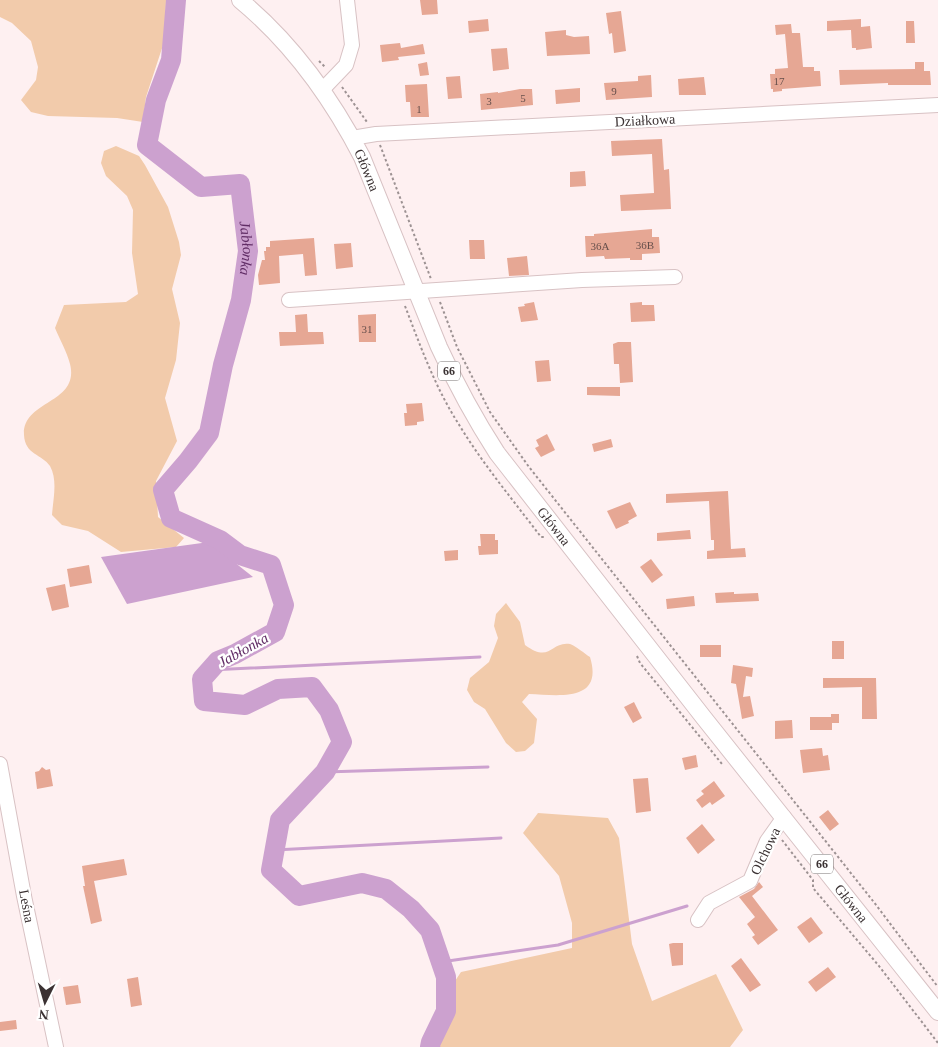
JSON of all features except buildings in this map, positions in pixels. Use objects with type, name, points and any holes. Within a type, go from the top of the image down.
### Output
[{"type":"main road","name":"Główna","points":[[240,0],[291,50],[323,90],[352,138],[362,157],[453,378],[497,453],[938,1012]]},
{"type":"street","points":[[323,90],[334,76],[346,66],[352,46],[347,0]]},
{"type":"street","name":"Działkowa","points":[[352,138],[376,134],[938,105]]},
{"type":"street","points":[[288,300],[573,280],[675,276]]},
{"type":"street","name":"Leśna","points":[[0,764],[24,896],[56,1047]]},
{"type":"street","name":"Olchowa","points":[[698,920],[709,903],[750,881],[767,840],[784,817]]},
{"type":"path","points":[[334,76],[376,134],[457,347],[486,404],[524,459],[670,647],[873,901],[938,987]]},
{"type":"shaded area","points":[[0,0],[166,0],[165,39],[146,97],[143,122],[117,118],[48,116],[31,112],[21,100],[36,80],[38,67],[31,41],[12,23],[0,17]]},
{"type":"shaded area","points":[[116,146],[139,156],[145,165],[168,207],[181,255],[172,289],[180,323],[176,360],[165,398],[177,441],[156,481],[158,517],[184,538],[176,547],[121,552],[88,531],[62,525],[52,515],[54,477],[47,462],[27,447],[24,435],[26,424],[32,415],[59,395],[67,387],[71,377],[69,359],[55,328],[64,305],[126,302],[138,294],[132,253],[133,210],[127,196],[106,176],[101,163],[104,151]]},
{"type":"shaded area","points":[[209,542],[253,577],[127,604],[101,557]]},
{"type":"shaded area","points":[[506,603],[520,622],[525,645],[534,650],[545,652],[563,644],[570,644],[590,657],[593,672],[590,682],[584,689],[576,693],[565,695],[529,694],[522,702],[537,719],[534,743],[525,751],[516,752],[506,743],[485,709],[474,702],[467,690],[470,678],[489,662],[498,638],[494,626],[496,614]]},
{"type":"shaded area","points":[[538,813],[608,818],[619,838],[632,944],[652,1001],[716,974],[743,1030],[730,1047],[439,1047],[454,1013],[451,987],[461,972],[572,948],[572,923],[559,876],[523,833]]},
{"type":"waterway","name":"Jabłonka","points":[[176,0],[171,60],[156,100],[147,145],[201,187],[240,184],[248,251],[241,300],[223,365],[209,433],[163,490],[171,518],[220,540],[240,555],[271,565],[284,605],[275,632],[218,661],[202,679],[204,701],[245,705],[278,689],[312,687],[329,710],[342,742],[325,772],[280,820],[271,870],[299,896],[362,883],[386,889],[411,909],[430,930],[446,977],[446,1011],[430,1047]]},
{"type":"waterway","points":[[210,670],[480,657]]},
{"type":"waterway","points":[[325,772],[488,767]]},
{"type":"waterway","points":[[275,850],[501,838]]},
{"type":"waterway","points":[[441,962],[558,945],[687,906]]}]
